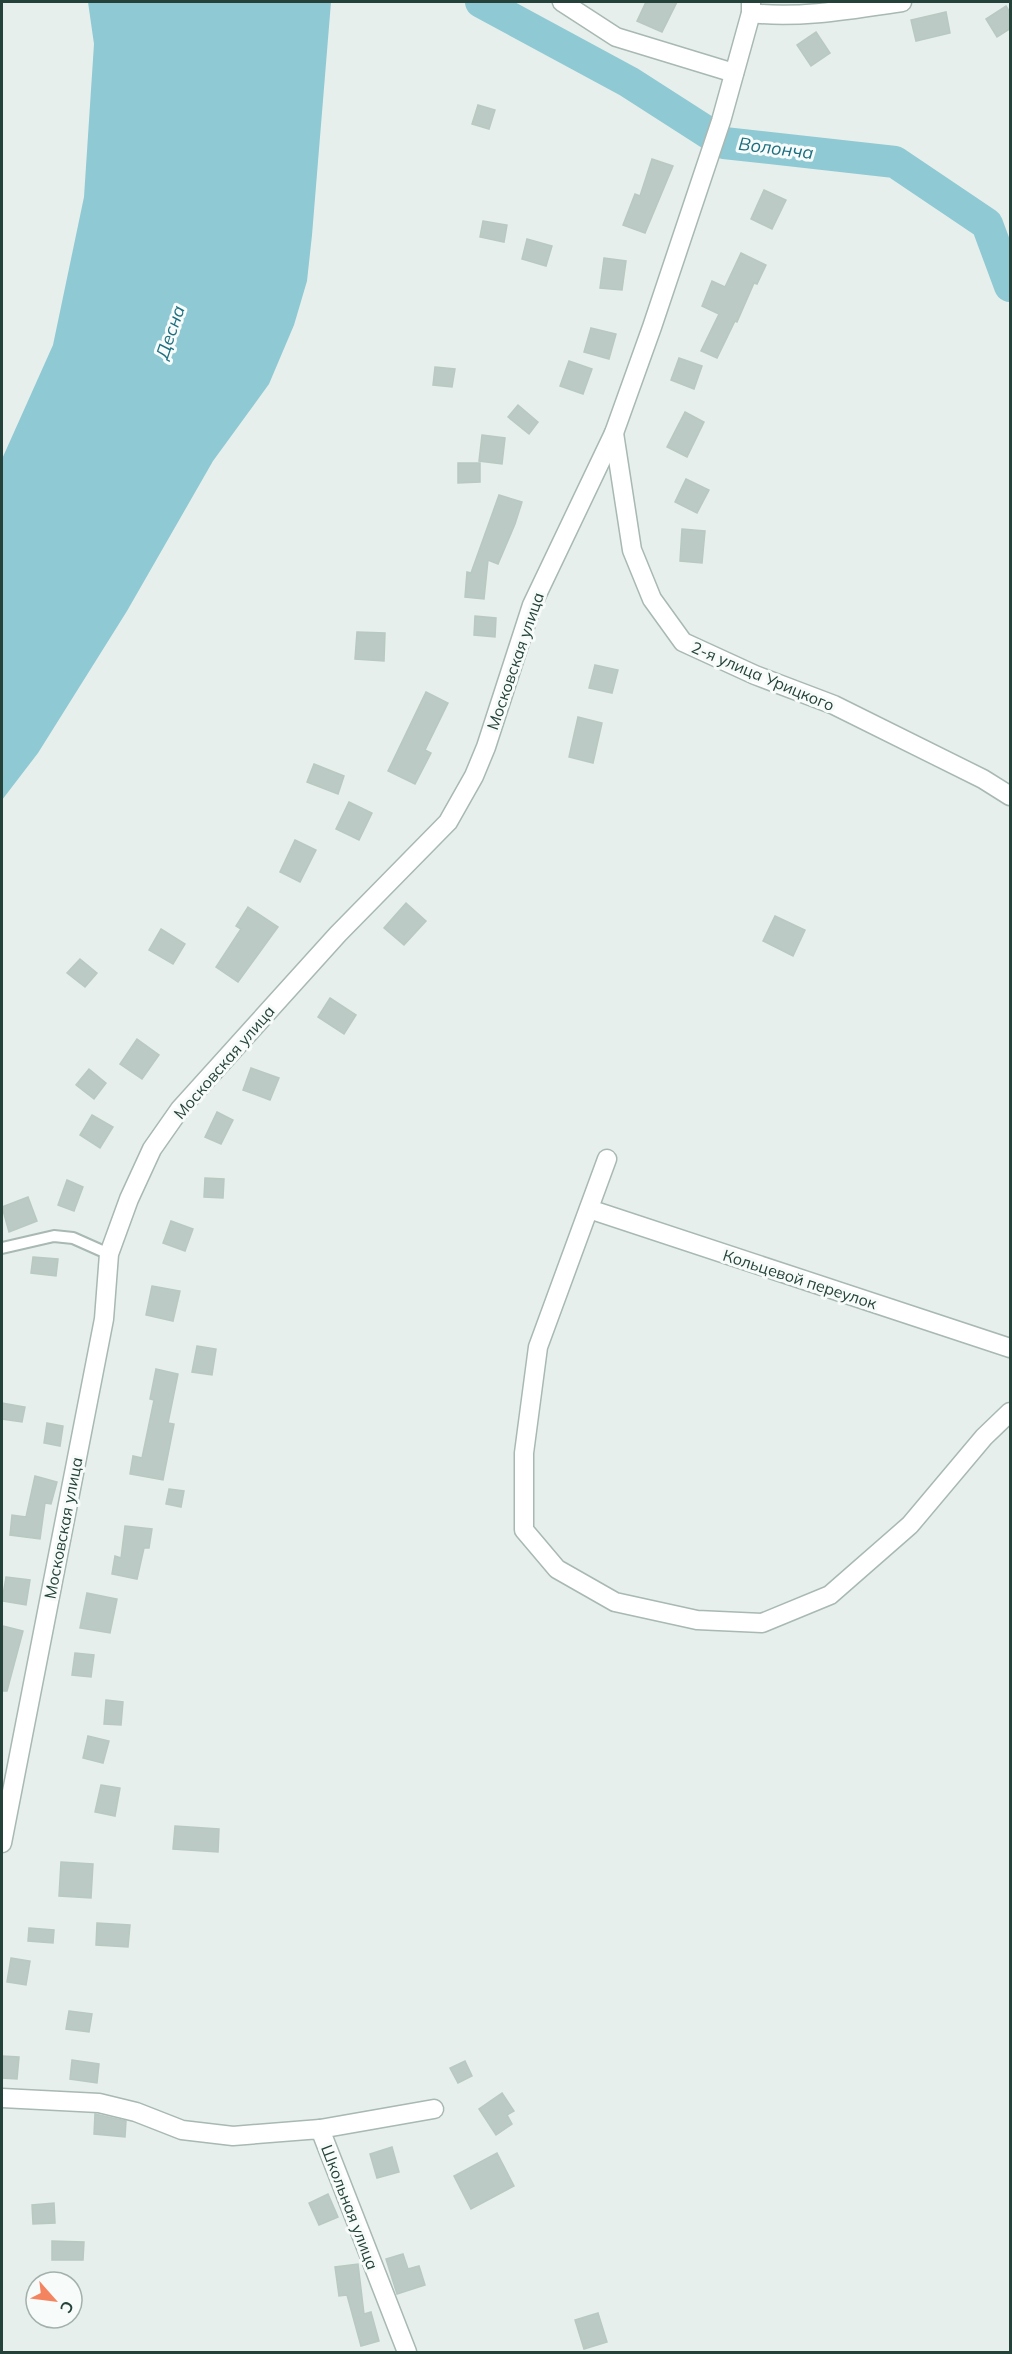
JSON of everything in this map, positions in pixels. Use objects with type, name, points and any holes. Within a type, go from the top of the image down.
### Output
[{"type":"street","points":[[562,2],[616,37],[734,74]]},
{"type":"street","points":[[751,7],[774,16],[850,10],[902,2]]},
{"type":"street","name":"Московская улица","points":[[2,1843],[104,1319],[109,1254],[129,1199],[153,1149],[180,1109],[338,934],[448,822],[474,776],[486,747],[532,605],[614,433],[722,121],[751,7]]},
{"type":"street","name":"2-я улица Урицкого","points":[[614,433],[632,550],[652,599],[683,642],[755,675],[834,705],[983,779],[1011,796]]},
{"type":"street","points":[[607,1159],[538,1347],[524,1453],[524,1530],[557,1569],[615,1602],[697,1620],[762,1623],[830,1595],[910,1525],[984,1437],[1011,1412]]},
{"type":"street","name":"Кольцевой переулок","points":[[589,1209],[1011,1348]]},
{"type":"street","name":"Школьная улица","points":[[2,2098],[99,2103],[136,2112],[182,2130],[233,2136],[320,2129],[407,2352]]},
{"type":"street","points":[[320,2129],[434,2109]]},
{"type":"lane","points":[[2,1248],[54,1236],[73,1238],[109,1254]]},
{"type":"water","name":"Десна","points":[[88,2],[331,2],[312,235],[307,281],[294,325],[269,384],[213,461],[127,611],[38,753],[2,800],[2,459],[53,345],[84,197],[94,44]]},
{"type":"building","points":[[646,2],[677,2],[662,32],[637,21]]},
{"type":"building","points":[[1006,6],[1011,14],[1011,28],[997,37],[986,19]]},
{"type":"building","points":[[946,12],[950,33],[916,41],[911,20]]},
{"type":"building","points":[[816,32],[830,53],[811,66],[797,45]]},
{"type":"building","points":[[478,105],[495,110],[489,129],[472,124]]},
{"type":"building","points":[[652,159],[673,166],[645,233],[623,225],[635,194],[640,196]]},
{"type":"building","points":[[764,190],[786,200],[772,229],[751,219]]},
{"type":"building","points":[[483,221],[507,225],[504,242],[480,237]]},
{"type":"building","points":[[527,239],[552,246],[546,266],[522,259]]},
{"type":"building","points":[[741,253],[766,265],[757,284],[754,283],[737,322],[735,321],[717,358],[701,351],[719,314],[702,306],[712,281],[725,287]]},
{"type":"building","points":[[604,258],[626,261],[622,290],[600,288]]},
{"type":"building","points":[[591,328],[616,334],[609,359],[584,352]]},
{"type":"building","points":[[679,358],[702,366],[694,389],[671,380]]},
{"type":"building","points":[[569,361],[592,369],[583,394],[560,386]]},
{"type":"building","points":[[435,367],[455,369],[452,387],[433,385]]},
{"type":"building","points":[[518,405],[538,422],[529,434],[508,417]]},
{"type":"building","points":[[685,412],[704,422],[687,457],[667,447]]},
{"type":"building","points":[[482,435],[505,438],[502,464],[479,461]]},
{"type":"building","points":[[458,463],[480,463],[480,482],[458,483]]},
{"type":"building","points":[[686,479],[709,490],[697,513],[675,502]]},
{"type":"building","points":[[499,495],[522,502],[515,524],[498,564],[488,560],[484,599],[465,597],[467,572],[471,573]]},
{"type":"building","points":[[682,529],[705,531],[702,563],[680,561]]},
{"type":"building","points":[[475,616],[496,618],[495,637],[474,635]]},
{"type":"building","points":[[357,632],[385,633],[384,661],[355,659]]},
{"type":"building","points":[[595,665],[618,670],[612,693],[589,688]]},
{"type":"building","points":[[426,692],[448,703],[425,750],[431,753],[415,784],[388,771]]},
{"type":"building","points":[[578,717],[602,723],[593,763],[569,757]]},
{"type":"building","points":[[314,764],[344,776],[338,794],[307,782]]},
{"type":"building","points":[[349,802],[372,813],[359,840],[336,829]]},
{"type":"building","points":[[295,840],[316,850],[300,882],[280,872]]},
{"type":"building","points":[[406,903],[426,921],[404,945],[384,928]]},
{"type":"building","points":[[248,907],[278,927],[238,982],[216,967],[241,929],[236,926]]},
{"type":"building","points":[[775,916],[805,930],[793,956],[763,941]]},
{"type":"building","points":[[161,929],[185,944],[173,964],[149,950]]},
{"type":"building","points":[[80,959],[97,973],[85,987],[67,973]]},
{"type":"building","points":[[330,998],[356,1015],[344,1034],[318,1017]]},
{"type":"building","points":[[137,1039],[159,1055],[142,1079],[120,1064]]},
{"type":"building","points":[[251,1068],[279,1078],[270,1100],[243,1090]]},
{"type":"building","points":[[89,1069],[106,1083],[94,1099],[76,1085]]},
{"type":"building","points":[[217,1112],[233,1120],[221,1144],[205,1137]]},
{"type":"building","points":[[92,1115],[113,1127],[100,1148],[80,1135]]},
{"type":"building","points":[[205,1178],[224,1179],[223,1198],[204,1197]]},
{"type":"building","points":[[67,1180],[83,1187],[74,1211],[58,1205]]},
{"type":"building","points":[[28,1197],[37,1221],[9,1232],[2,1207]]},
{"type":"building","points":[[171,1221],[193,1229],[185,1251],[163,1243]]},
{"type":"building","points":[[33,1257],[58,1259],[56,1276],[31,1273]]},
{"type":"building","points":[[152,1286],[180,1291],[173,1321],[146,1315]]},
{"type":"building","points":[[197,1346],[216,1349],[212,1375],[192,1372]]},
{"type":"building","points":[[156,1369],[178,1374],[168,1423],[174,1424],[163,1480],[130,1474],[133,1456],[142,1458],[154,1400],[150,1399]]},
{"type":"building","points":[[2,1403],[25,1407],[22,1422],[2,1419]]},
{"type":"building","points":[[47,1423],[63,1426],[60,1446],[44,1443]]},
{"type":"building","points":[[35,1476],[57,1482],[51,1504],[45,1503],[40,1539],[10,1535],[12,1515],[26,1517]]},
{"type":"building","points":[[169,1489],[184,1491],[181,1507],[166,1504]]},
{"type":"building","points":[[125,1526],[152,1529],[149,1548],[144,1548],[137,1579],[112,1574],[115,1556],[121,1558]]},
{"type":"building","points":[[6,1577],[30,1580],[26,1605],[2,1601]]},
{"type":"building","points":[[87,1593],[117,1599],[110,1633],[80,1628]]},
{"type":"building","points":[[3,1626],[23,1631],[7,1691],[2,1691]]},
{"type":"building","points":[[75,1653],[94,1655],[91,1677],[72,1675]]},
{"type":"building","points":[[106,1700],[123,1702],[121,1725],[104,1724]]},
{"type":"building","points":[[88,1736],[109,1741],[103,1763],[83,1758]]},
{"type":"building","points":[[101,1785],[120,1788],[115,1816],[95,1812]]},
{"type":"building","points":[[175,1826],[219,1829],[218,1852],[173,1849]]},
{"type":"building","points":[[61,1862],[93,1864],[91,1898],[59,1896]]},
{"type":"building","points":[[97,1923],[130,1925],[128,1947],[96,1945]]},
{"type":"building","points":[[29,1928],[54,1930],[53,1943],[28,1941]]},
{"type":"building","points":[[11,1958],[30,1961],[26,1985],[7,1982]]},
{"type":"building","points":[[69,2011],[92,2014],[89,2032],[66,2029]]},
{"type":"building","points":[[2,2056],[19,2057],[17,2079],[2,2078]]},
{"type":"building","points":[[72,2060],[99,2064],[97,2083],[70,2079]]},
{"type":"building","points":[[465,2061],[472,2076],[458,2083],[450,2068]]},
{"type":"building","points":[[502,2093],[514,2111],[507,2115],[512,2124],[496,2135],[479,2109]]},
{"type":"building","points":[[95,2114],[126,2121],[125,2137],[94,2134]]},
{"type":"building","points":[[392,2147],[399,2172],[377,2178],[370,2154]]},
{"type":"building","points":[[497,2153],[514,2186],[471,2209],[454,2176]]},
{"type":"building","points":[[328,2194],[338,2217],[319,2225],[309,2203]]},
{"type":"building","points":[[54,2203],[55,2223],[33,2224],[32,2205]]},
{"type":"building","points":[[52,2241],[84,2242],[83,2260],[52,2260]]},
{"type":"building","points":[[403,2254],[408,2269],[419,2266],[425,2285],[397,2294],[386,2259]]},
{"type":"building","points":[[358,2264],[364,2314],[371,2312],[379,2341],[361,2346],[347,2295],[339,2296],[335,2267]]},
{"type":"building","points":[[598,2313],[607,2342],[584,2349],[575,2320]]},
{"type":"waterway","name":"Волонча","points":[[481,2],[629,82],[724,143],[895,162],[987,224],[1010,286]]}]
